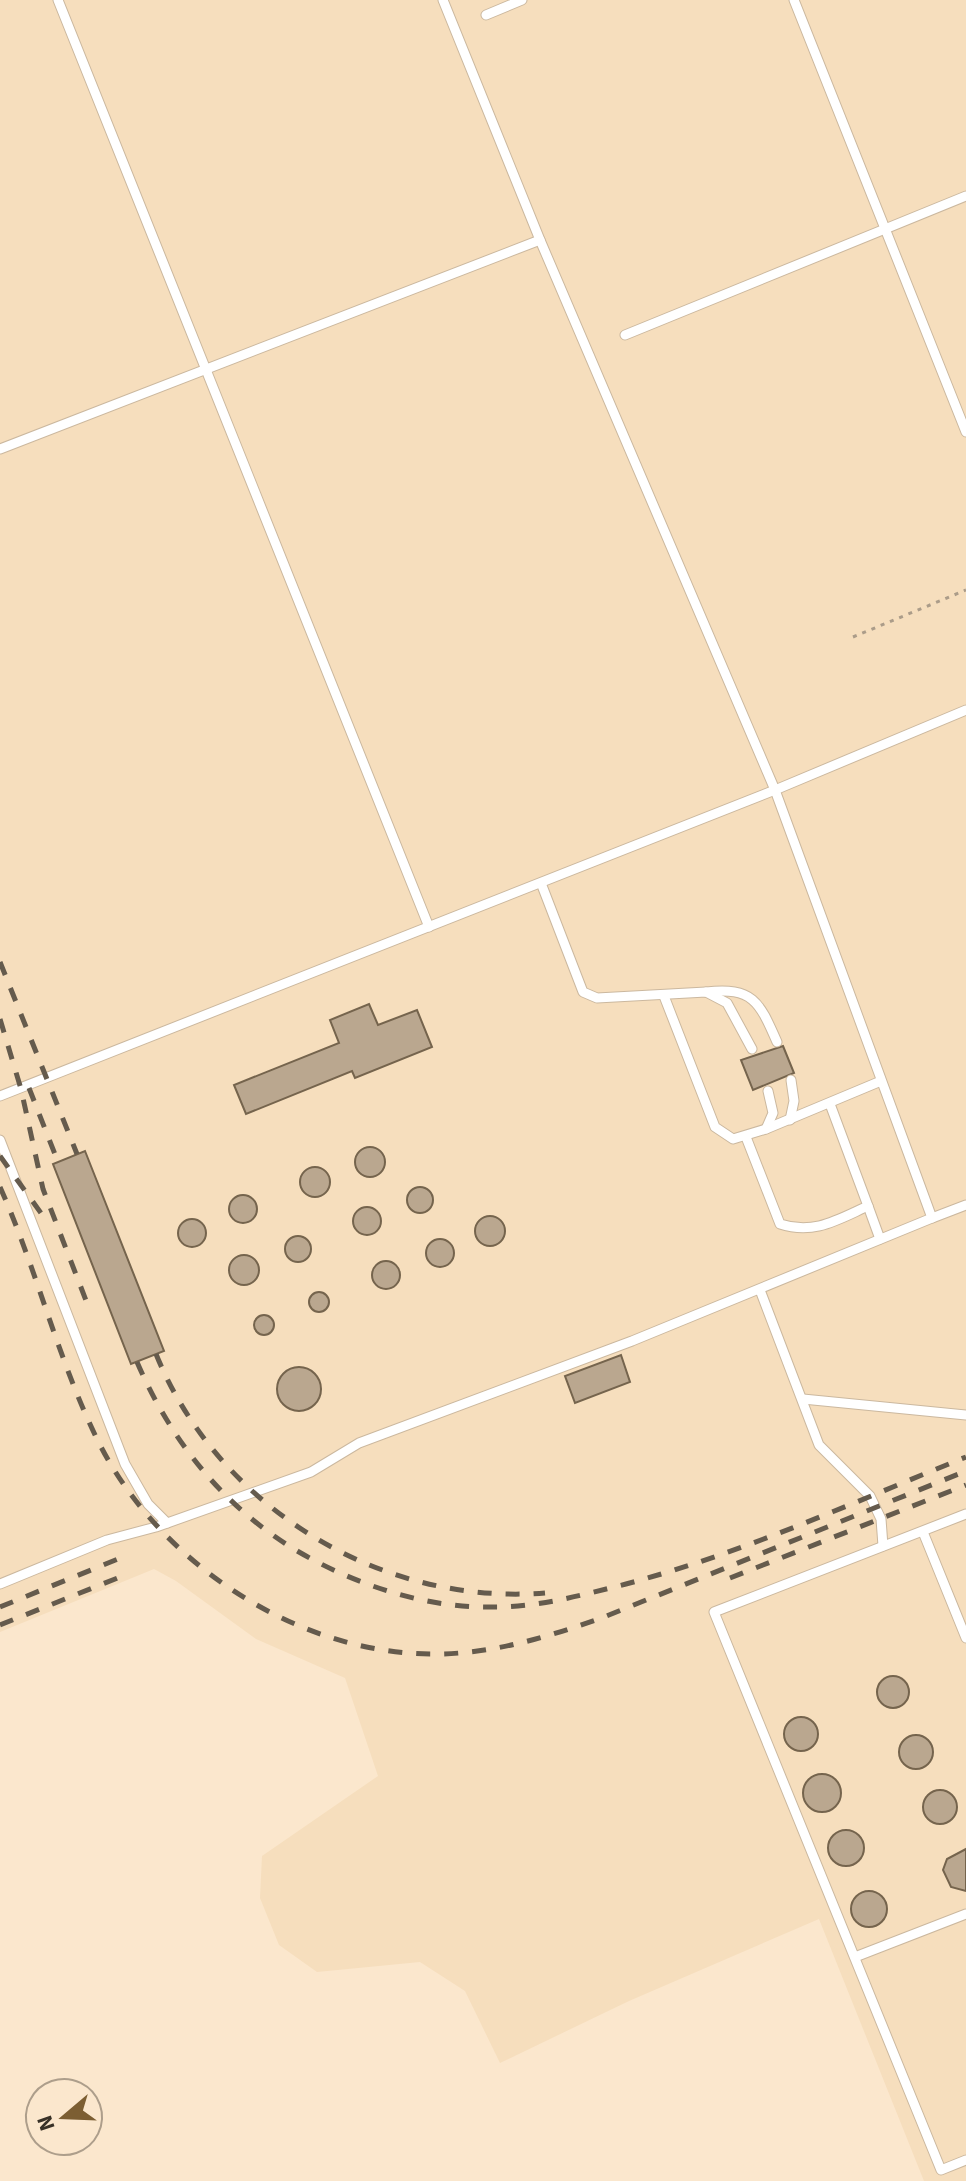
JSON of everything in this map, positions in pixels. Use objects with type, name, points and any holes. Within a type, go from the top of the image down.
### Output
[{"type":"lane","points":[[58,0],[429,927]]},
{"type":"lane","points":[[443,0],[540,240],[775,790],[932,1218]]},
{"type":"lane","points":[[486,15],[522,0]]},
{"type":"lane","points":[[794,0],[966,432]]},
{"type":"lane","points":[[625,335],[966,196]]},
{"type":"lane","points":[[0,449],[540,240]]},
{"type":"lane","points":[[0,1096],[775,790],[966,710]]},
{"type":"lane","points":[[541,883],[583,992],[597,998],[664,996],[731,989],[749,995],[764,1011],[777,1042]]},
{"type":"lane","points":[[706,992],[727,1003],[752,1049]]},
{"type":"lane","points":[[664,996],[715,1127],[733,1139],[790,1120],[881,1081]]},
{"type":"lane","points":[[790,1120],[794,1101],[791,1080]]},
{"type":"lane","points":[[766,1129],[773,1113],[768,1091]]},
{"type":"lane","points":[[830,1104],[880,1239]]},
{"type":"lane","points":[[746,1137],[780,1224],[799,1230],[829,1224],[868,1206]]},
{"type":"lane","points":[[0,1140],[125,1464],[148,1504],[167,1523]]},
{"type":"lane","points":[[0,1584],[107,1540],[167,1523],[311,1472],[359,1443],[760,1290],[966,1205]]},
{"type":"lane","points":[[760,1290],[819,1445],[870,1496],[881,1519],[883,1546]]},
{"type":"lane","points":[[803,1399],[966,1415]]},
{"type":"lane","points":[[966,1514],[714,1612],[941,2170],[966,2160]]},
{"type":"lane","points":[[923,1532],[966,1638]]},
{"type":"lane","points":[[855,1957],[966,1914]]},
{"type":"path","points":[[853,637],[966,590]]},
{"type":"shaded area","points":[[0,0],[966,0],[966,2181],[924,2181],[819,1919],[629,2001],[500,2063],[465,1991],[420,1962],[317,1972],[279,1945],[260,1898],[262,1856],[378,1776],[345,1678],[256,1639],[176,1581],[154,1569],[0,1632]]},
{"type":"building","points":[[369,1004],[378,1025],[417,1010],[432,1047],[355,1078],[352,1071],[246,1114],[234,1085],[339,1043],[330,1020]]},
{"type":"building","points":[[783,1046],[794,1073],[753,1090],[741,1060]]},
{"type":"building","points":[[370,1147],[376,1148],[384,1156],[384,1168],[376,1176],[370,1177],[364,1176],[356,1168],[355,1162],[356,1156],[364,1148]]},
{"type":"building","points":[[85,1151],[164,1351],[131,1364],[53,1164]]},
{"type":"building","points":[[315,1167],[325,1172],[330,1182],[325,1192],[315,1197],[305,1192],[300,1182],[305,1172]]},
{"type":"building","points":[[420,1187],[429,1191],[433,1200],[429,1209],[420,1213],[411,1209],[407,1200],[411,1191]]},
{"type":"building","points":[[243,1195],[253,1199],[257,1209],[253,1219],[243,1223],[233,1219],[229,1209],[233,1199]]},
{"type":"building","points":[[367,1207],[377,1211],[381,1221],[377,1231],[367,1235],[357,1231],[353,1221],[357,1211]]},
{"type":"building","points":[[490,1216],[496,1217],[504,1225],[504,1237],[496,1245],[490,1246],[484,1245],[476,1237],[475,1231],[476,1225],[484,1217]]},
{"type":"building","points":[[192,1219],[202,1223],[206,1233],[202,1243],[192,1247],[182,1243],[178,1233],[182,1223]]},
{"type":"building","points":[[298,1236],[308,1239],[311,1249],[308,1259],[298,1262],[288,1259],[285,1249],[288,1239]]},
{"type":"building","points":[[440,1239],[450,1243],[454,1253],[450,1263],[440,1267],[430,1263],[426,1253],[430,1243]]},
{"type":"building","points":[[244,1255],[255,1259],[259,1270],[255,1281],[244,1285],[233,1281],[229,1270],[233,1259]]},
{"type":"building","points":[[386,1261],[396,1265],[400,1275],[396,1285],[386,1289],[376,1285],[372,1275],[376,1265]]},
{"type":"building","points":[[319,1292],[326,1295],[329,1302],[326,1309],[319,1312],[312,1309],[309,1302],[312,1295]]},
{"type":"building","points":[[264,1315],[271,1318],[274,1325],[271,1332],[264,1335],[257,1332],[254,1325],[257,1318]]},
{"type":"building","points":[[621,1355],[630,1382],[575,1403],[565,1376]]},
{"type":"building","points":[[299,1367],[315,1373],[321,1389],[315,1405],[299,1411],[283,1405],[277,1389],[283,1373]]},
{"type":"building","points":[[893,1676],[905,1680],[909,1692],[905,1704],[893,1708],[881,1704],[877,1692],[881,1680]]},
{"type":"building","points":[[801,1717],[813,1722],[818,1734],[813,1746],[801,1751],[789,1746],[784,1734],[789,1722]]},
{"type":"building","points":[[916,1735],[928,1740],[933,1752],[928,1764],[916,1769],[904,1764],[899,1752],[904,1740]]},
{"type":"building","points":[[822,1774],[835,1780],[841,1793],[835,1806],[822,1812],[809,1806],[803,1793],[809,1780]]},
{"type":"building","points":[[940,1790],[952,1795],[957,1807],[952,1819],[940,1824],[928,1819],[923,1807],[928,1795]]},
{"type":"building","points":[[846,1830],[859,1835],[864,1848],[859,1861],[846,1866],[833,1861],[828,1848],[833,1835]]},
{"type":"building","points":[[966,1849],[966,1891],[951,1887],[943,1870],[947,1859]]},
{"type":"building","points":[[869,1891],[882,1896],[887,1909],[882,1922],[869,1927],[856,1922],[851,1909],[856,1896]]},
{"type":"railway","points":[[0,962],[77,1154]]},
{"type":"railway","points":[[0,1019],[21,1089],[43,1189],[87,1303]]},
{"type":"railway","points":[[29,1088],[58,1162]]},
{"type":"railway","points":[[0,1156],[46,1220]]},
{"type":"railway","points":[[0,1187],[84,1410],[125,1486],[158,1527],[196,1563],[240,1595],[287,1620],[336,1639],[388,1651],[440,1654],[503,1647],[544,1637],[604,1617],[966,1471]]},
{"type":"railway","points":[[156,1354],[184,1409],[220,1458],[263,1500],[312,1536],[366,1563],[423,1583],[483,1593],[545,1593]]},
{"type":"railway","points":[[137,1362],[183,1445],[224,1493],[272,1534],[321,1564],[368,1584],[419,1599],[470,1607],[528,1605],[561,1600],[670,1571],[755,1542],[966,1457]]},
{"type":"railway","points":[[730,1578],[966,1485]]},
{"type":"railway","points":[[0,1607],[118,1559]]},
{"type":"railway","points":[[0,1625],[125,1575]]}]
